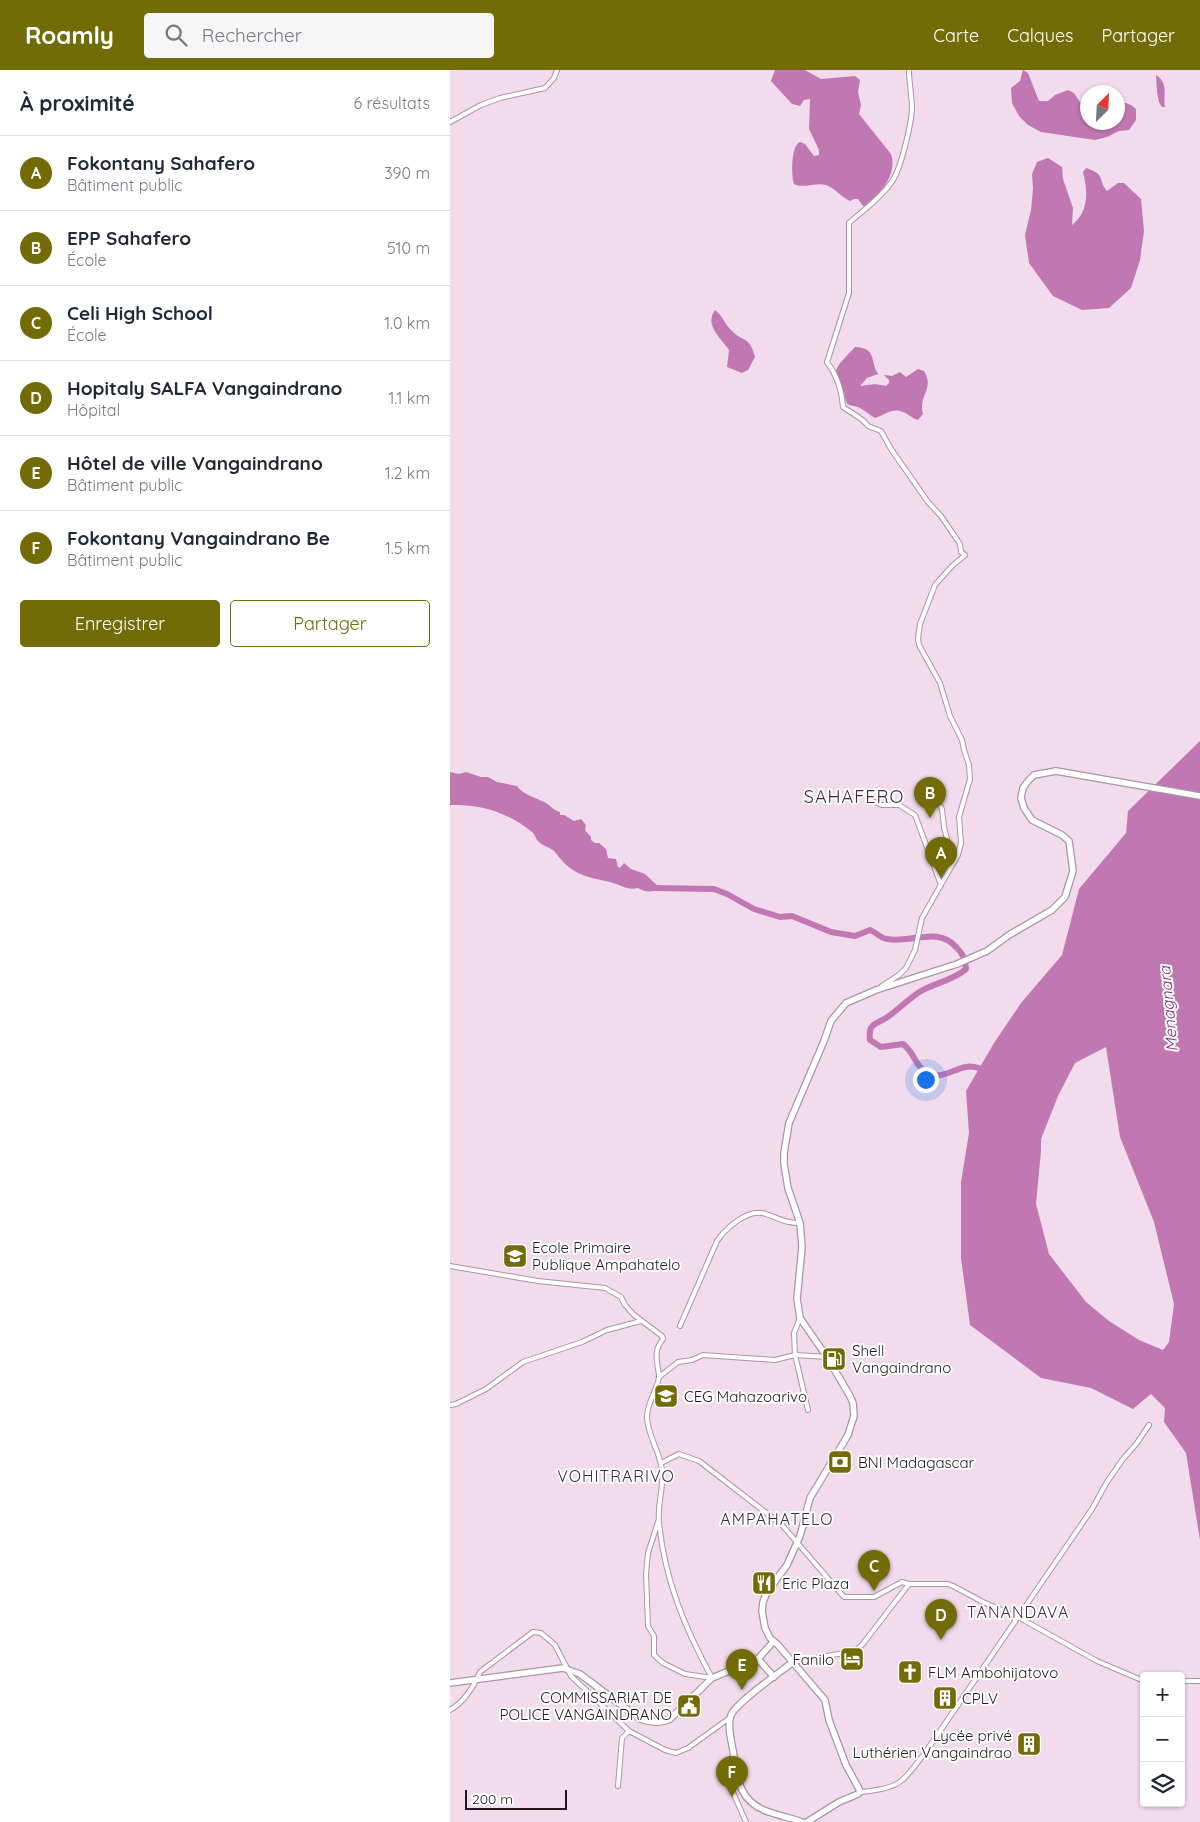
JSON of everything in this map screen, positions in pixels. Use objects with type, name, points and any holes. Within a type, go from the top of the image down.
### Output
[{"type":"main road","points":[[807,1822],[839,1802],[860,1792],[846,1765],[829,1720],[825,1700],[778,1645],[773,1642],[763,1623],[763,1602],[767,1592],[788,1565],[797,1543],[810,1498],[848,1435],[854,1416],[854,1403],[800,1318],[797,1300],[802,1247],[800,1223],[788,1188],[784,1164],[789,1123],[831,1021],[846,1003],[876,990],[957,964],[987,951],[1016,930],[1052,910],[1065,897],[1073,871],[1069,841],[1062,835],[1032,820],[1024,808],[1021,798],[1023,788],[1034,775],[1056,771],[1200,796]]},
{"type":"main road","points":[[450,1683],[563,1668],[580,1674],[640,1719],[650,1722],[664,1722],[670,1719],[712,1678],[758,1659],[773,1642]]},
{"type":"main road","points":[[758,1659],[774,1677]]},
{"type":"main road","points":[[792,1662],[754,1691],[734,1711],[731,1717],[732,1744],[738,1780],[741,1789],[752,1804],[766,1811],[802,1822]]},
{"type":"street","points":[[450,122],[500,98],[545,88],[554,78],[557,70]]},
{"type":"street","points":[[876,990],[899,975],[906,968],[915,950],[922,918],[958,855],[961,843],[959,817],[970,779],[969,765],[962,740],[950,716],[940,683],[919,645],[918,639],[920,624],[935,585],[965,555],[961,552],[960,544],[941,516],[928,502],[891,449],[881,431],[868,426],[866,422],[843,407],[842,396],[833,370],[827,362],[849,292],[849,223],[871,206],[896,176],[910,126],[912,108],[909,70]]},
{"type":"street","points":[[870,800],[882,805],[899,806],[915,815],[941,885]]},
{"type":"street","points":[[934,801],[942,809],[944,827],[953,864]]},
{"type":"street","points":[[680,1326],[717,1241],[726,1228],[752,1213],[762,1213],[792,1224],[800,1223]]},
{"type":"street","points":[[450,1266],[538,1281],[605,1288],[621,1297],[625,1305],[640,1321],[662,1336],[663,1339],[656,1354],[659,1377],[648,1405],[647,1418],[650,1437],[661,1463],[662,1472],[658,1522],[648,1553],[646,1574],[648,1626],[654,1636],[654,1655],[663,1663],[685,1674],[712,1678]]},
{"type":"street","points":[[800,1318],[794,1333],[795,1355],[808,1410]]},
{"type":"street","points":[[450,1405],[456,1404],[486,1389],[523,1362],[582,1342],[607,1330],[640,1321]]},
{"type":"street","points":[[659,1377],[678,1362],[692,1360],[703,1355],[775,1360],[795,1355],[826,1357]]},
{"type":"street","points":[[860,1792],[873,1791],[902,1781],[927,1750],[1092,1509],[1107,1482],[1149,1425]]},
{"type":"street","points":[[661,1463],[679,1454],[699,1461],[782,1525],[844,1597],[874,1597],[902,1582],[909,1584],[948,1584],[1018,1617],[1097,1661],[1140,1678]]},
{"type":"street","points":[[658,1522],[670,1585],[685,1627],[712,1678]]},
{"type":"street","points":[[792,1662],[855,1651],[909,1584]]},
{"type":"street","points":[[450,1710],[459,1704],[478,1680],[480,1672],[533,1632],[541,1633],[555,1645],[571,1676],[629,1732],[665,1750],[676,1753],[688,1748],[731,1717]]},
{"type":"street","points":[[1185,1680],[1200,1681]]},
{"type":"street","points":[[618,1786],[622,1738],[629,1732]]},
{"type":"street","points":[[738,1780],[733,1782],[731,1788],[746,1822]]},
{"type":"water","points":[[775,70],[805,70],[821,79],[855,76],[860,80],[858,92],[861,105],[859,114],[891,154],[893,162],[886,184],[865,207],[858,199],[850,201],[826,185],[802,186],[794,184],[792,161],[797,145],[800,142],[805,144],[814,156],[819,155],[819,150],[809,129],[810,99],[804,100],[800,106],[792,104],[771,81]]},
{"type":"water","points":[[1023,70],[1028,73],[1039,101],[1048,101],[1055,95],[1068,90],[1074,93],[1080,102],[1080,130],[1125,130],[1125,103],[1136,109],[1136,120],[1129,130],[1119,131],[1095,140],[1041,132],[1028,125],[1019,116],[1012,103],[1011,88],[1020,81]]},
{"type":"water","points":[[1156,75],[1164,85],[1165,107],[1162,107],[1159,102]]},
{"type":"water","points":[[1048,158],[1062,167],[1063,179],[1073,208],[1072,225],[1082,214],[1086,201],[1086,186],[1083,172],[1086,168],[1099,175],[1107,191],[1118,183],[1124,183],[1141,199],[1144,231],[1140,260],[1131,288],[1109,308],[1082,310],[1053,296],[1029,263],[1025,235],[1031,210],[1032,174],[1037,162]]},
{"type":"water","points":[[715,310],[736,335],[751,345],[755,357],[748,370],[742,373],[727,367],[729,350],[712,326],[711,321]]},
{"type":"water","points":[[855,347],[867,350],[870,353],[878,374],[867,378],[860,386],[875,384],[886,386],[889,380],[884,375],[892,376],[900,372],[906,377],[918,369],[924,371],[928,383],[922,407],[923,414],[918,420],[896,410],[875,418],[860,408],[847,404],[836,370]]},
{"type":"water","name":"Menagnara","points":[[1200,741],[1200,1540],[1186,1453],[1164,1422],[1165,1408],[1151,1394],[1133,1409],[1091,1388],[1041,1378],[970,1325],[961,1258],[961,1182],[969,1133],[966,1091],[994,1043],[1021,1003],[1062,955],[1079,889],[1126,833],[1128,811]],"holes":[[[1106,1047],[1120,1137],[1154,1222],[1174,1304],[1169,1342],[1163,1350],[1139,1340],[1109,1321],[1086,1302],[1049,1254],[1036,1204],[1041,1139],[1058,1096],[1075,1063]]]},
{"type":"water","points":[[450,772],[459,774],[466,772],[517,786],[526,794],[560,812],[560,815],[564,815],[574,821],[581,819],[586,825],[585,830],[591,837],[591,840],[599,843],[606,849],[608,858],[616,859],[618,867],[620,868],[624,863],[631,869],[645,874],[661,889],[644,891],[583,875],[570,868],[554,851],[540,843],[533,833],[513,819],[483,808],[450,805]]},
{"type":"waterway","points":[[653,888],[714,889],[754,909],[780,917],[792,916],[831,932],[855,936],[870,930],[887,939],[896,940],[933,936],[950,941],[963,955],[966,969],[956,976],[921,991],[886,1018],[873,1025],[870,1030],[870,1040],[881,1047],[903,1044],[920,1067],[933,1075],[943,1075],[969,1066],[985,1070]]},
{"type":"place","name":"EPP Sahafero","points":[[930,818]]},
{"type":"place","name":"Fokontany Sahafero","points":[[941,878]]},
{"type":"place","name":"Ecole Primaire Publique Ampahatelo","points":[[515,1256]]},
{"type":"place","name":"Shell Vangaindrano","points":[[834,1359]]},
{"type":"place","name":"CEG Mahazoarivo","points":[[666,1396]]},
{"type":"place","name":"BNI Madagascar","points":[[840,1462]]},
{"type":"place","name":"Eric Plaza","points":[[764,1583]]},
{"type":"place","name":"Celi High School","points":[[874,1591]]},
{"type":"place","name":"Hopitaly SALFA Vangaindrano","points":[[941,1640]]},
{"type":"place","name":"Fanilo","points":[[852,1659]]},
{"type":"place","name":"FLM Ambohijatovo","points":[[910,1672]]},
{"type":"place","name":"Hôtel de ville Vangaindrano","points":[[742,1690]]},
{"type":"place","name":"CPLV","points":[[945,1698]]},
{"type":"place","name":"COMMISSARIAT DE POLICE VANGAINDRANO","points":[[689,1706]]},
{"type":"place","name":"Lycée privé Luthérien Vangaindrao","points":[[1029,1744]]},
{"type":"place","name":"Fokontany Vangaindrano Be","points":[[732,1797]]},
{"type":"district","name":"SAHAFERO","points":[[854,796]]},
{"type":"district","name":"VOHITRARIVO","points":[[616,1476]]},
{"type":"district","name":"AMPAHATELO","points":[[777,1519]]},
{"type":"district","name":"TANANDAVA","points":[[1018,1612]]}]
